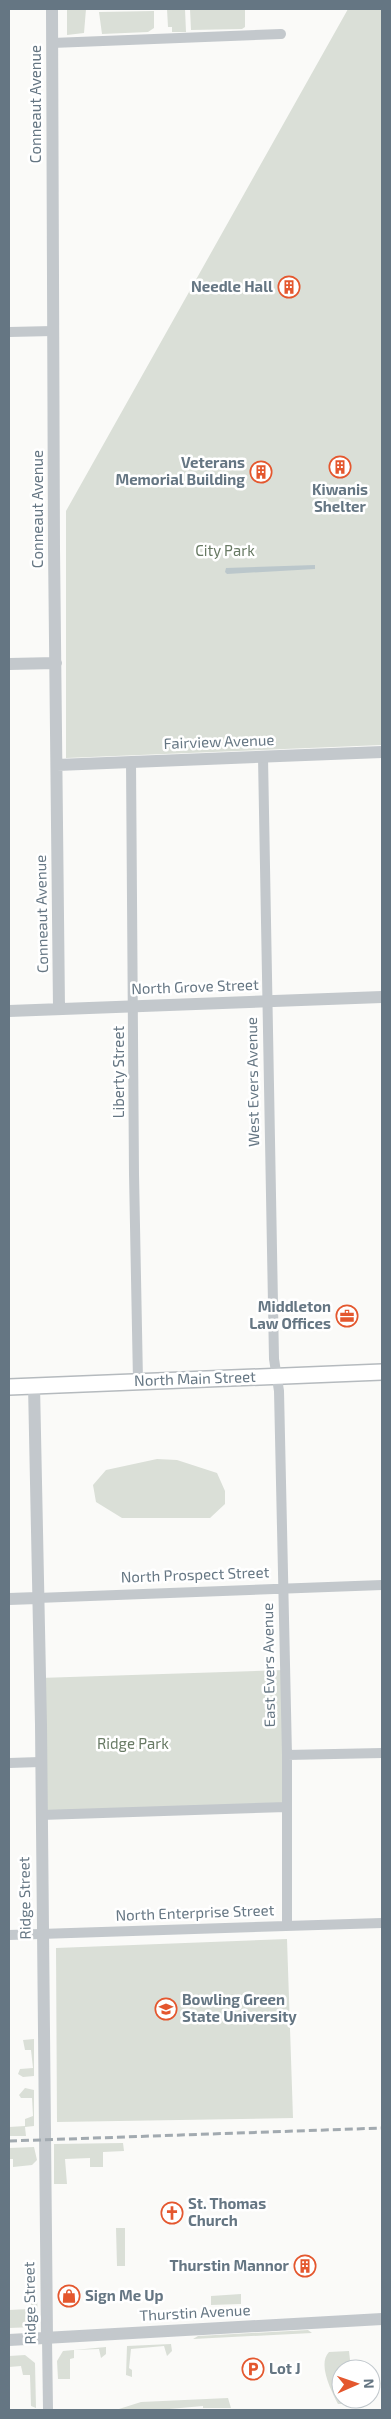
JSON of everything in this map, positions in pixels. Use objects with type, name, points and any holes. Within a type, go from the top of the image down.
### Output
[{"type":"main road","name":"North Main Street","points":[[9,1386],[382,1372]]},
{"type":"street","name":"Conneaut Avenue","points":[[52,9],[52,331],[60,1008]]},
{"type":"street","points":[[52,43],[281,34]]},
{"type":"street","points":[[9,332],[52,331]]},
{"type":"street","points":[[9,664],[56,662]]},
{"type":"street","name":"Fairview Avenue","points":[[57,765],[382,752]]},
{"type":"street","name":"West Evers Avenue","points":[[263,757],[274,1362],[277,1376]]},
{"type":"street","name":"Liberty Street","points":[[131,762],[138,1381]]},
{"type":"street","name":"North Grove Street","points":[[9,1011],[382,997]]},
{"type":"street","name":"East Evers Avenue","points":[[277,1376],[286,1755],[287,1924]]},
{"type":"street","name":"Ridge Street","points":[[34,1385],[48,2410]]},
{"type":"street","name":"North Prospect Street","points":[[9,1598],[382,1586]]},
{"type":"street","points":[[286,1755],[382,1753]]},
{"type":"street","points":[[9,1763],[40,1762]]},
{"type":"street","points":[[41,1815],[286,1807]]},
{"type":"street","name":"North Enterprise Street","points":[[9,1934],[287,1924],[382,1923]]},
{"type":"street","name":"Thurstin Avenue","points":[[9,2340],[382,2319]]},
{"type":"green space","points":[[67,9],[86,9],[84,33],[67,35]]},
{"type":"green space","points":[[167,9],[185,9],[186,32],[172,32],[172,27],[168,27]]},
{"type":"green space","points":[[190,9],[245,9],[245,27],[242,29],[191,30]]},
{"type":"green space","name":"City Park","points":[[348,9],[382,9],[382,745],[66,758],[66,511]]},
{"type":"green space","points":[[154,11],[154,28],[148,32],[102,34],[99,12]]},
{"type":"green space","points":[[157,1459],[177,1460],[217,1473],[225,1491],[225,1504],[210,1518],[122,1518],[96,1502],[93,1485],[106,1470]]},
{"type":"green space","name":"Ridge Park","points":[[284,1670],[286,1807],[41,1815],[39,1678]]},
{"type":"green space","name":"Bowling Green State University","points":[[287,1939],[293,2118],[57,2122],[56,1948]]},
{"type":"green space","points":[[34,2039],[34,2076],[23,2077],[18,2074],[20,2069],[33,2068],[31,2050],[25,2050],[23,2040]]},
{"type":"green space","points":[[25,2088],[34,2090],[34,2126],[25,2127],[26,2136],[9,2136],[9,2127],[25,2126],[25,2119],[33,2116],[32,2098],[21,2098],[19,2095]]},
{"type":"green space","points":[[123,2143],[124,2151],[103,2152],[103,2167],[90,2167],[90,2158],[65,2159],[67,2184],[54,2184],[54,2144]]},
{"type":"green space","points":[[34,2147],[37,2160],[32,2165],[13,2167],[13,2159],[9,2159],[9,2148]]},
{"type":"green space","points":[[116,2228],[125,2228],[125,2266],[117,2266]]},
{"type":"green space","points":[[241,2294],[241,2304],[211,2305],[211,2296]]},
{"type":"green space","points":[[37,2298],[38,2321],[35,2327],[9,2328],[9,2310],[29,2309],[33,2300]]},
{"type":"green space","points":[[308,2330],[312,2333],[193,2339],[198,2336]]},
{"type":"green space","points":[[171,2344],[172,2351],[167,2356],[164,2346],[131,2349],[129,2368],[132,2370],[132,2377],[126,2375],[127,2346]]},
{"type":"green space","points":[[106,2347],[106,2354],[101,2358],[99,2349],[74,2350],[74,2358],[70,2359],[70,2379],[58,2379],[57,2361],[63,2351]]},
{"type":"green space","points":[[349,2351],[350,2359],[331,2359],[331,2390],[324,2364],[329,2352]]},
{"type":"green space","points":[[25,2355],[35,2363],[36,2408],[31,2406],[30,2375],[23,2375],[21,2366],[9,2367],[9,2356]]},
{"type":"green space","points":[[228,2398],[231,2408],[203,2408],[203,2406],[158,2410],[119,2409],[141,2402]]},
{"type":"shaded area","points":[[315,565],[315,569],[227,574],[225,572],[226,568]]},
{"type":"railway","points":[[9,2141],[382,2128]]},
{"type":"place","name":"Needle Hall","points":[[289,287]]},
{"type":"place","name":"Kiwanis Shelter","points":[[340,467]]},
{"type":"place","name":"Veterans Memorial Building","points":[[261,472]]},
{"type":"place","name":"Middleton Law Offices","points":[[347,1316]]},
{"type":"place","name":"Bowling Green State University","points":[[166,2009]]},
{"type":"place","name":"St. Thomas Church","points":[[172,2213]]},
{"type":"place","name":"Thurstin Mannor","points":[[305,2266]]},
{"type":"place","name":"Sign Me Up","points":[[69,2296]]},
{"type":"place","name":"Lot J","points":[[253,2369]]}]
